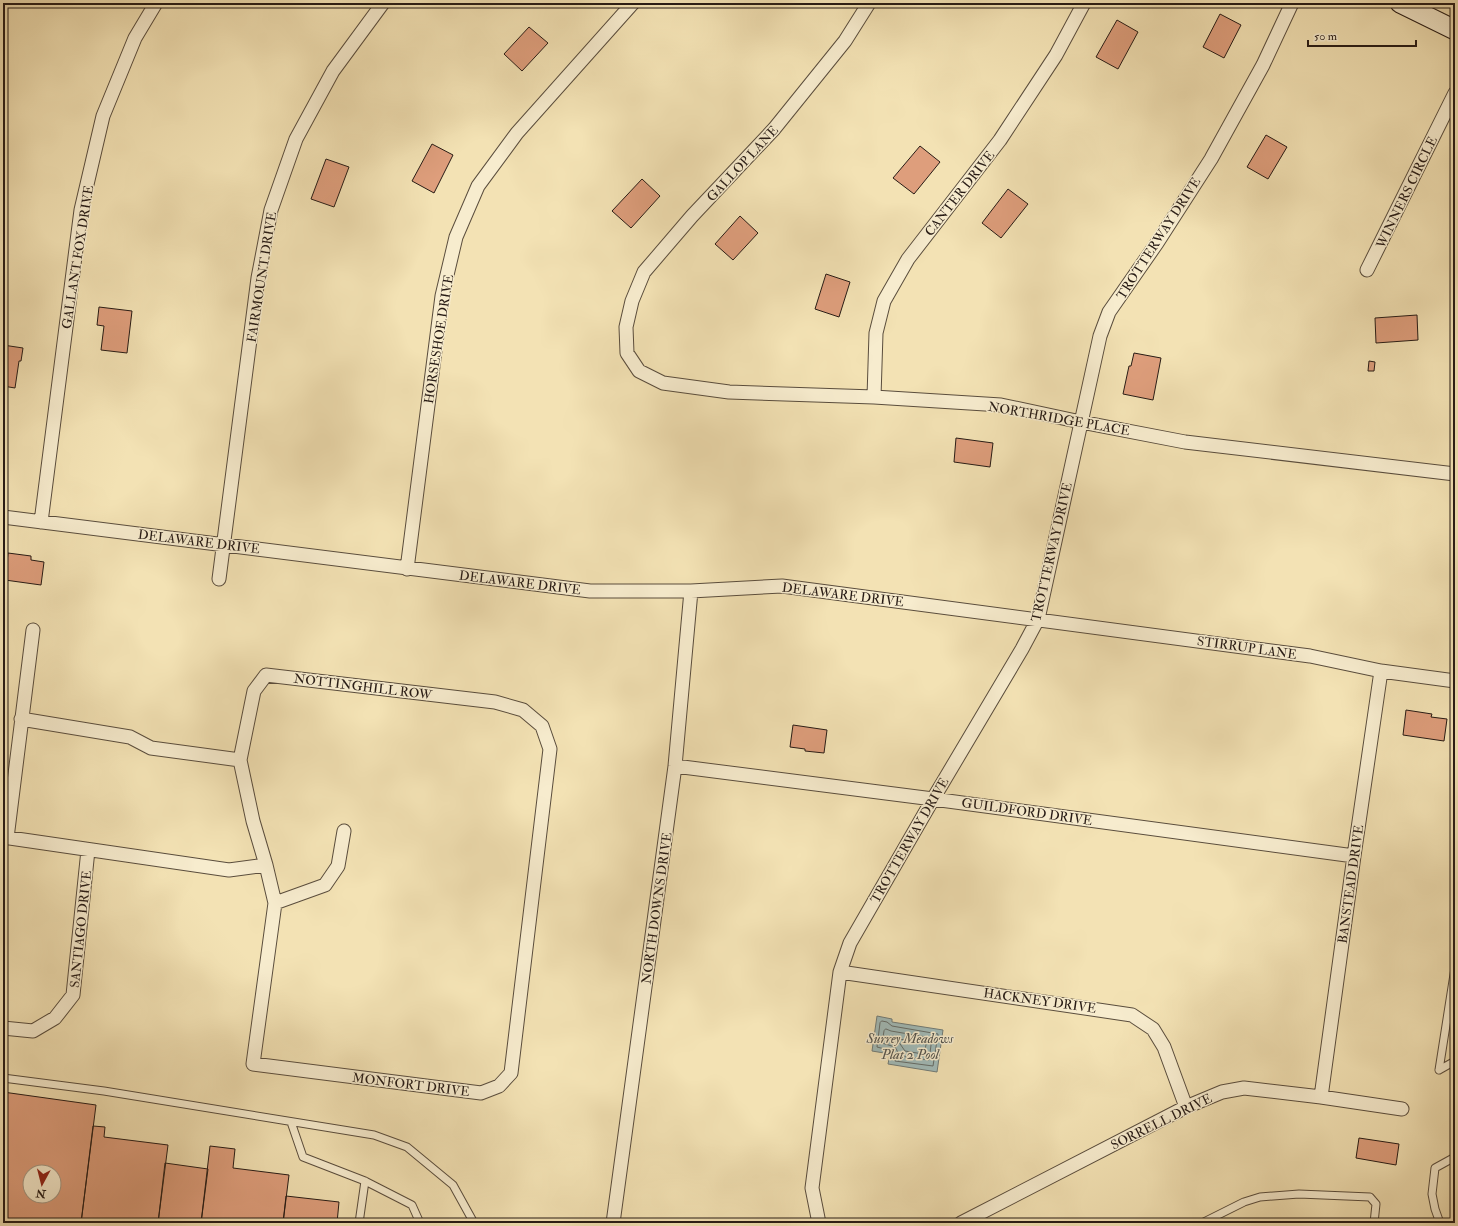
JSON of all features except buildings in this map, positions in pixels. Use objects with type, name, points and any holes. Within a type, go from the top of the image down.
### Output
[{"type":"street","name":"GALLANT FOX DRIVE","points":[[41,522],[81,210],[103,116],[135,38],[156,3]]},
{"type":"street","name":"FAIRMOUNT DRIVE","points":[[219,578],[258,278],[271,210],[296,139],[333,71],[383,3]]},
{"type":"street","name":"HORSESHOE DRIVE","points":[[407,569],[442,296],[456,237],[478,186],[516,133],[633,3]]},
{"type":"street","name":"GALLOP LANE","points":[[626,328],[632,301],[644,272],[692,216],[774,129],[845,41],[869,3]]},
{"type":"street","name":"CANTER DRIVE","points":[[874,397],[876,333],[884,301],[908,259],[1000,140],[1056,55],[1084,3]]},
{"type":"street","name":"TROTTERWAY DRIVE","points":[[819,1223],[812,1188],[840,972],[850,943],[933,798],[1022,649],[1038,619],[1100,336],[1110,312],[1157,243],[1211,159],[1263,65],[1292,3]]},
{"type":"street","points":[[1400,3],[1455,30]]},
{"type":"street","name":"WINNERS CIRCLE","points":[[1368,270],[1455,93]]},
{"type":"street","name":"NORTHRIDGE PLACE","points":[[626,328],[627,352],[639,371],[663,383],[729,392],[874,397],[1001,405],[1185,442],[1455,474]]},
{"type":"street","name":"DELAWARE DRIVE","points":[[3,517],[590,591],[691,591],[782,586],[1038,619]]},
{"type":"street","name":"NORTH DOWNS DRIVE","points":[[613,1223],[675,766],[691,591]]},
{"type":"street","name":"STIRRUP LANE","points":[[1038,619],[1310,656],[1381,671],[1455,681]]},
{"type":"street","points":[[33,630],[5,838],[229,870],[266,865],[275,904],[325,885],[338,866],[344,831]]},
{"type":"street","name":"BANSTEAD DRIVE","points":[[1322,1097],[1354,856],[1381,671]]},
{"type":"street","name":"NOTTINGHILL ROW","points":[[266,865],[253,821],[240,760],[254,691],[266,675],[495,702],[523,710],[542,726]]},
{"type":"street","points":[[21,720],[130,737],[151,748],[240,760]]},
{"type":"street","name":"MONFORT DRIVE","points":[[275,904],[253,1064],[481,1093],[499,1086],[511,1072],[550,749],[542,726]]},
{"type":"street","name":"GUILDFORD DRIVE","points":[[675,766],[933,798],[1354,856]]},
{"type":"street","name":"SANTIAGO DRIVE","points":[[3,1028],[33,1031],[55,1018],[73,995],[88,850]]},
{"type":"street","name":"HACKNEY DRIVE","points":[[840,972],[1132,1014],[1153,1030],[1164,1047],[1186,1106]]},
{"type":"street","name":"SORRELL DRIVE","points":[[961,1223],[1186,1106],[1222,1092],[1244,1088],[1322,1097],[1402,1109]]},
{"type":"lane","points":[[1455,968],[1440,1070],[1455,1061]]},
{"type":"lane","points":[[3,1078],[104,1091],[374,1135],[407,1147],[453,1185],[474,1223]]},
{"type":"lane","points":[[291,1122],[303,1157],[365,1181],[412,1205],[420,1223]]},
{"type":"lane","points":[[1440,1223],[1434,1209],[1432,1194],[1435,1168],[1455,1156]]},
{"type":"lane","points":[[359,1223],[365,1181]]},
{"type":"lane","points":[[1202,1223],[1244,1202],[1260,1197],[1299,1194],[1370,1197],[1376,1204],[1374,1223]]},
{"type":"water","name":"Surrey Meadows Plat 2 Pool","points":[[877,1016],[892,1019],[892,1022],[943,1030],[937,1072],[888,1064],[890,1054],[872,1051]]}]
